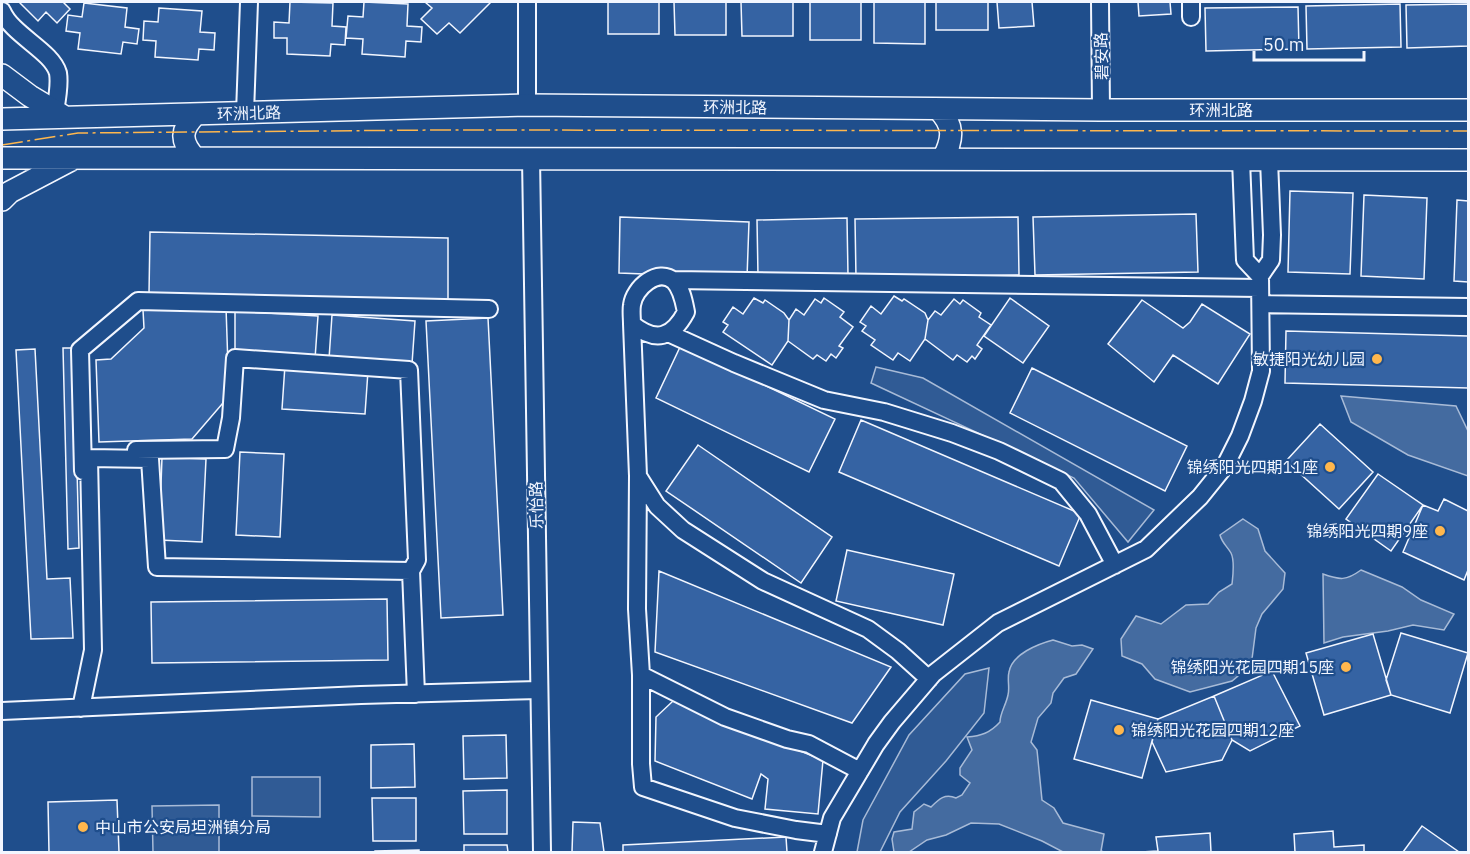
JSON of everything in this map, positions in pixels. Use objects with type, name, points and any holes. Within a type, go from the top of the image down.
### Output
[{"type":"main road","points":[[2,75],[60,114]]},
{"type":"main road","name":"环洲北路","points":[[2,119],[60,114],[196,114],[527,105],[1101,110],[1468,110]]},
{"type":"main road","points":[[938,109],[948,119],[951,134],[943,159]]},
{"type":"main road","points":[[195,158],[186,147],[184,136],[187,124],[196,114]]},
{"type":"main road","points":[[2,158],[1468,160]]},
{"type":"main road","points":[[2,200],[10,192],[75,158]]},
{"type":"street","points":[[245,113],[249,2]]},
{"type":"street","points":[[526,2],[527,105]]},
{"type":"street","name":"碧安路","points":[[1100,2],[1101,110]]},
{"type":"street","points":[[2,10],[10,24],[55,66],[58,74],[60,114]]},
{"type":"street","name":"乐怡路","points":[[531,158],[542,852]]},
{"type":"street","points":[[1241,160],[1245,260],[1260,290]]},
{"type":"street","points":[[823,852],[832,818],[860,771],[892,722],[929,679],[967,645],[998,623],[1146,549],[1200,497],[1225,466],[1240,436],[1261,372],[1260,290],[1271,260],[1272,235],[1269,160]]},
{"type":"street","points":[[828,834],[735,818],[643,787],[637,609],[638,476],[632,324],[632,303],[638,288],[652,278],[666,277],[673,280],[1260,290],[1468,308]]},
{"type":"street","points":[[632,324],[644,334],[660,336],[678,328],[686,312],[681,291],[673,280]]},
{"type":"street","points":[[92,653],[89,642],[82,435],[80,350],[84,339],[138,301],[489,309]]},
{"type":"street","points":[[668,333],[824,400],[884,412],[952,433],[999,451],[1061,481],[1088,514],[1115,565]]},
{"type":"street","points":[[81,708],[92,653],[89,454],[84,339]]},
{"type":"street","points":[[89,454],[225,448],[231,418],[235,358],[409,370],[417,560],[411,571],[416,694]]},
{"type":"street","points":[[89,454],[150,459],[157,567],[411,571]]},
{"type":"street","points":[[638,476],[657,506],[683,530],[763,581],[868,629],[898,651],[929,679]]},
{"type":"street","points":[[641,675],[725,717],[809,744],[860,771]]},
{"type":"street","points":[[2,711],[361,695],[539,690]]},
{"type":"shaded area","points":[[876,367],[923,378],[1154,510],[1128,542],[1074,478],[871,383]]},
{"type":"shaded area","points":[[1341,396],[1456,406],[1468,431],[1468,476],[1408,455],[1351,422]]},
{"type":"shaded area","points":[[1243,519],[1258,529],[1265,551],[1285,573],[1283,589],[1262,614],[1256,628],[1252,659],[1244,671],[1232,681],[1190,692],[1155,679],[1142,664],[1122,656],[1121,639],[1136,616],[1161,624],[1186,605],[1208,604],[1219,592],[1232,584],[1232,556],[1220,535]]},
{"type":"shaded area","points":[[1361,570],[1402,587],[1421,600],[1454,614],[1444,630],[1413,625],[1343,637],[1324,643],[1323,574],[1343,578]]},
{"type":"shaded area","points":[[1053,640],[1093,649],[1076,674],[1064,678],[1053,693],[1051,703],[1038,718],[1031,742],[1037,750],[1042,800],[1054,808],[1063,823],[1104,834],[1101,851],[1104,852],[1063,852],[999,824],[971,823],[946,835],[927,840],[909,852],[894,852],[892,839],[894,832],[912,829],[914,812],[924,804],[931,807],[942,798],[949,796],[956,798],[962,795],[970,783],[960,775],[960,768],[972,750],[967,737],[985,733],[1000,722],[1009,692],[1009,672],[1015,660],[1033,647]]},
{"type":"shaded area","points":[[989,668],[984,713],[946,761],[900,812],[880,852],[857,852],[863,820],[909,735],[965,674]]},
{"type":"shaded area","points":[[252,777],[320,777],[320,817],[252,816]]},
{"type":"shaded area","points":[[219,805],[219,852],[153,852],[152,806]]},
{"type":"building","points":[[19,2],[63,2],[70,9],[57,23],[46,12],[38,21]]},
{"type":"building","points":[[290,2],[333,3],[332,26],[346,27],[345,45],[331,44],[330,56],[287,54],[287,38],[274,38],[274,22],[289,23]]},
{"type":"building","points":[[364,2],[408,4],[407,26],[422,27],[421,42],[406,41],[405,57],[362,54],[363,39],[346,38],[348,16],[363,17]]},
{"type":"building","points":[[425,2],[490,3],[460,33],[449,23],[437,34],[421,19],[432,8]]},
{"type":"building","points":[[608,2],[659,2],[659,34],[608,34]]},
{"type":"building","points":[[674,2],[726,2],[726,35],[675,35]]},
{"type":"building","points":[[741,2],[793,2],[793,36],[742,36]]},
{"type":"building","points":[[810,2],[861,2],[861,40],[810,40]]},
{"type":"building","points":[[874,2],[925,2],[925,44],[874,43]]},
{"type":"building","points":[[936,2],[988,2],[988,30],[936,30]]},
{"type":"building","points":[[997,2],[1032,2],[1034,26],[999,28]]},
{"type":"building","points":[[1138,2],[1170,2],[1171,14],[1139,16]]},
{"type":"building","points":[[84,3],[127,8],[125,27],[139,29],[137,44],[123,42],[121,54],[78,49],[80,33],[66,31],[68,15],[82,17]]},
{"type":"building","points":[[1400,4],[1401,47],[1307,49],[1306,6]]},
{"type":"building","points":[[1468,4],[1468,46],[1407,48],[1406,5]]},
{"type":"building","points":[[1298,7],[1299,49],[1206,51],[1205,8]]},
{"type":"building","points":[[159,8],[202,11],[200,32],[215,33],[214,50],[199,49],[198,60],[155,57],[156,41],[143,40],[144,21],[158,22]]},
{"type":"building","points":[[1290,191],[1353,193],[1350,274],[1288,272]]},
{"type":"building","points":[[1364,195],[1427,198],[1424,279],[1361,276]]},
{"type":"building","points":[[1457,200],[1468,201],[1468,282],[1454,281]]},
{"type":"building","points":[[1196,214],[1198,272],[1035,275],[1033,217]]},
{"type":"building","points":[[620,217],[749,222],[747,278],[619,273]]},
{"type":"building","points":[[1018,217],[1019,275],[856,278],[855,219]]},
{"type":"building","points":[[847,218],[848,275],[758,276],[757,220]]},
{"type":"building","points":[[150,232],[448,238],[448,301],[149,294]]},
{"type":"building","points":[[894,296],[902,301],[904,299],[925,313],[928,320],[925,339],[910,361],[898,353],[893,360],[871,345],[875,340],[862,331],[866,326],[860,322],[871,306],[881,314]]},
{"type":"building","points":[[754,298],[763,303],[765,300],[784,313],[789,320],[788,341],[772,365],[723,332],[728,325],[723,322],[733,307],[743,314]]},
{"type":"building","points":[[824,298],[844,312],[840,317],[853,327],[839,346],[843,348],[836,358],[831,354],[826,361],[817,355],[813,359],[788,341],[789,320],[796,309],[804,315],[815,299],[821,303]]},
{"type":"building","points":[[1010,298],[1049,326],[1023,363],[984,336]]},
{"type":"building","points":[[954,299],[960,304],[963,300],[981,313],[979,317],[991,325],[977,345],[982,349],[975,359],[972,356],[967,362],[957,355],[953,360],[925,339],[928,320],[935,311],[941,315]]},
{"type":"building","points":[[1142,300],[1183,328],[1202,304],[1250,334],[1218,384],[1173,355],[1154,382],[1108,344]]},
{"type":"building","points":[[226,307],[229,396],[192,439],[99,442],[96,360],[111,359],[144,328],[143,310]]},
{"type":"building","points":[[235,311],[318,316],[315,359],[235,354]]},
{"type":"building","points":[[332,315],[415,321],[412,364],[329,359]]},
{"type":"building","points":[[488,318],[503,615],[441,618],[426,321]]},
{"type":"building","name":"敏捷阳光幼儿园","points":[[1286,331],[1468,336],[1468,388],[1285,383]]},
{"type":"building","points":[[681,345],[835,419],[809,472],[656,398]]},
{"type":"building","points":[[63,348],[74,348],[79,548],[68,549]]},
{"type":"building","points":[[35,349],[47,579],[70,578],[73,638],[31,639],[16,350]]},
{"type":"building","points":[[285,365],[368,371],[365,414],[282,409]]},
{"type":"building","points":[[1032,368],[1187,446],[1165,491],[1010,413]]},
{"type":"building","points":[[861,420],[1081,514],[1059,566],[839,472]]},
{"type":"building","name":"锦绣阳光四期11座","points":[[1320,424],[1373,472],[1339,509],[1286,461]]},
{"type":"building","points":[[698,445],[832,537],[801,583],[666,491]]},
{"type":"building","points":[[240,452],[284,454],[280,537],[236,535]]},
{"type":"building","points":[[162,457],[206,459],[202,542],[159,540]]},
{"type":"building","points":[[1378,474],[1423,505],[1391,551],[1346,519]]},
{"type":"building","name":"锦绣阳光四期9座","points":[[1444,499],[1468,511],[1468,570],[1464,580],[1403,552],[1423,505],[1438,511]]},
{"type":"building","points":[[847,550],[954,574],[943,625],[836,601]]},
{"type":"building","points":[[659,571],[891,667],[852,723],[655,652]]},
{"type":"building","points":[[387,599],[388,660],[152,663],[151,602]]},
{"type":"building","points":[[1401,633],[1468,653],[1450,713],[1391,695],[1386,680]]},
{"type":"building","name":"锦绣阳光花园四期15座","points":[[1373,634],[1391,695],[1324,715],[1306,653]]},
{"type":"building","points":[[1272,671],[1300,726],[1250,751],[1232,740],[1214,696]]},
{"type":"building","points":[[1214,696],[1232,740],[1222,760],[1166,772],[1152,742],[1158,719]]},
{"type":"building","name":"锦绣阳光花园四期12座","points":[[1091,700],[1158,719],[1142,778],[1074,759]]},
{"type":"building","points":[[673,701],[823,760],[818,814],[765,809],[768,779],[761,774],[752,799],[655,761],[656,717]]},
{"type":"building","points":[[506,735],[507,778],[464,779],[463,736]]},
{"type":"building","points":[[414,744],[415,787],[371,788],[371,745]]},
{"type":"building","points":[[507,790],[507,834],[464,834],[463,791]]},
{"type":"building","points":[[372,798],[416,798],[416,841],[373,841]]},
{"type":"building","name":"中山市公安局坦洲镇分局","points":[[117,800],[119,852],[49,852],[48,802]]},
{"type":"building","points":[[573,822],[600,823],[604,852],[572,852]]},
{"type":"building","points":[[1422,826],[1459,852],[1403,852]]},
{"type":"building","points":[[1333,831],[1334,847],[1364,845],[1364,852],[1295,852],[1294,834]]},
{"type":"building","points":[[1210,833],[1211,852],[1141,852],[1158,851],[1156,837]]},
{"type":"building","points":[[786,837],[787,852],[623,852],[623,845]]},
{"type":"building","points":[[464,845],[507,845],[508,852],[464,852]]},
{"type":"building","points":[[419,850],[419,852],[375,852],[375,851]]},
{"type":"power","points":[[2,145],[78,133],[438,130],[1468,131]]},
{"type":"place","name":"敏捷阳光幼儿园","points":[[1377,359]]},
{"type":"place","name":"锦绣阳光四期11座","points":[[1330,467]]},
{"type":"place","name":"锦绣阳光四期9座","points":[[1440,531]]},
{"type":"place","name":"锦绣阳光花园四期15座","points":[[1346,667]]},
{"type":"place","name":"锦绣阳光花园四期12座","points":[[1119,730]]},
{"type":"place","name":"中山市公安局坦洲镇分局","points":[[83,827]]}]
